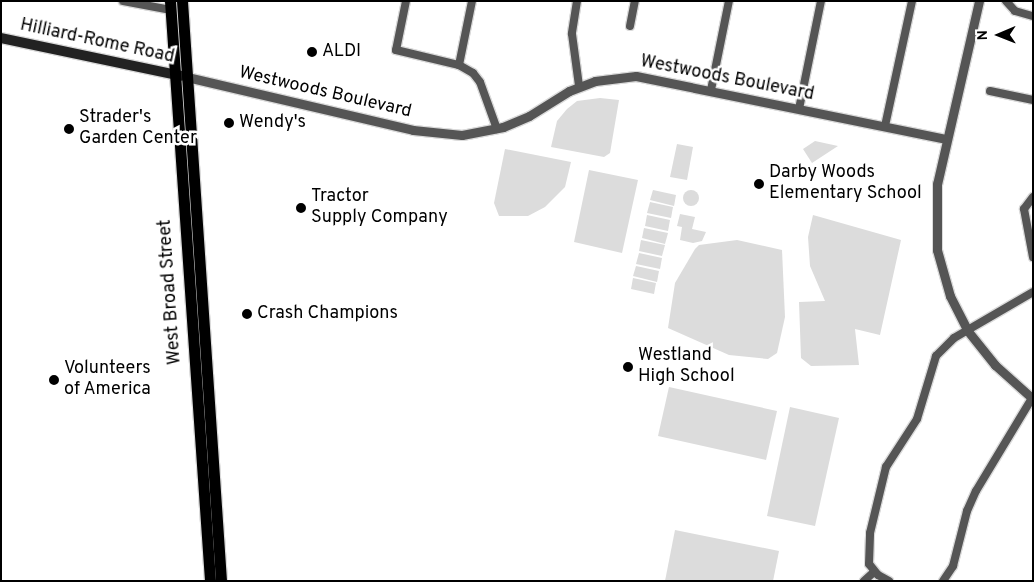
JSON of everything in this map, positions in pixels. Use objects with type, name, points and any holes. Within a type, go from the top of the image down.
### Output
[{"type":"main road","name":"West Broad Street","points":[[182,1],[181,76],[210,581]]},
{"type":"main road","name":"West Broad Street","points":[[171,6],[181,76],[221,581]]},
{"type":"main road","name":"Hilliard-Rome Road","points":[[1,38],[181,76]]},
{"type":"street","points":[[123,1],[171,6]]},
{"type":"street","points":[[406,1],[395,48],[397,52],[460,65],[480,82],[497,129]]},
{"type":"street","points":[[460,65],[472,1]]},
{"type":"street","points":[[577,1],[572,34],[579,86]]},
{"type":"street","points":[[630,26],[635,1]]},
{"type":"street","points":[[711,90],[730,1]]},
{"type":"street","points":[[799,109],[821,1]]},
{"type":"street","points":[[885,126],[912,1]]},
{"type":"street","points":[[943,581],[953,566],[966,511],[1032,398],[995,365],[967,330],[947,287],[937,250],[935,201],[947,139],[979,1]]},
{"type":"street","points":[[1006,1],[1015,10],[1033,16]]},
{"type":"street","name":"Westwoods Boulevard","points":[[181,76],[437,134],[462,135],[497,129],[529,116],[579,86],[613,77],[636,76],[947,139]]},
{"type":"street","points":[[990,90],[1033,100]]},
{"type":"street","points":[[1033,196],[1024,209],[1033,258]]},
{"type":"street","points":[[889,581],[874,572],[867,558],[868,541],[886,467],[918,419],[936,356],[944,346],[967,330],[1033,292]]},
{"type":"street","points":[[864,581],[874,572]]},
{"type":"shaded area","points":[[600,98],[619,100],[610,153],[604,157],[551,147],[557,121],[567,109],[577,101]]},
{"type":"shaded area","points":[[815,141],[838,146],[812,163],[803,149]]},
{"type":"shaded area","points":[[677,144],[693,147],[687,180],[670,177]]},
{"type":"shaded area","points":[[505,149],[571,162],[565,187],[545,207],[528,216],[499,216],[494,203]]},
{"type":"shaded area","points":[[589,170],[638,180],[622,253],[574,242]]},
{"type":"shaded area","points":[[653,190],[676,195],[674,206],[650,200]]},
{"type":"shaded area","points":[[691,190],[697,192],[699,198],[697,204],[691,206],[685,204],[683,198],[685,192]]},
{"type":"shaded area","points":[[650,202],[673,207],[671,218],[647,213]]},
{"type":"shaded area","points":[[680,214],[695,217],[692,229],[706,232],[702,241],[693,243],[680,240],[682,227],[677,226]]},
{"type":"shaded area","points":[[647,215],[670,220],[668,231],[645,226]]},
{"type":"shaded area","points":[[813,215],[901,240],[880,335],[855,329],[859,365],[811,366],[801,358],[799,302],[825,301],[810,266],[808,237]]},
{"type":"shaded area","points":[[644,228],[668,233],[665,244],[642,238]]},
{"type":"shaded area","points":[[641,240],[665,245],[662,256],[639,251]]},
{"type":"shaded area","points":[[737,240],[782,250],[785,317],[777,353],[768,359],[729,355],[668,328],[675,283],[695,249],[699,245]]},
{"type":"shaded area","points":[[639,253],[662,258],[660,269],[636,264]]},
{"type":"shaded area","points":[[636,266],[659,271],[657,282],[633,276]]},
{"type":"shaded area","points":[[633,278],[656,283],[654,294],[631,289]]},
{"type":"shaded area","points":[[669,387],[777,411],[766,460],[658,436]]},
{"type":"shaded area","points":[[790,407],[839,418],[815,526],[767,516]]},
{"type":"shaded area","points":[[675,530],[779,551],[773,581],[665,581]]},
{"type":"place","name":"ALDI","points":[[312,52]]},
{"type":"place","name":"Wendy's","points":[[229,123]]},
{"type":"place","name":"Strader's Garden Center","points":[[69,129]]},
{"type":"place","name":"Darby Woods Elementary School","points":[[759,184]]},
{"type":"place","name":"Tractor Supply Company","points":[[301,208]]},
{"type":"place","name":"Crash Champions","points":[[247,314]]},
{"type":"place","name":"Westland High School","points":[[628,367]]},
{"type":"place","name":"Volunteers of America","points":[[54,380]]}]
